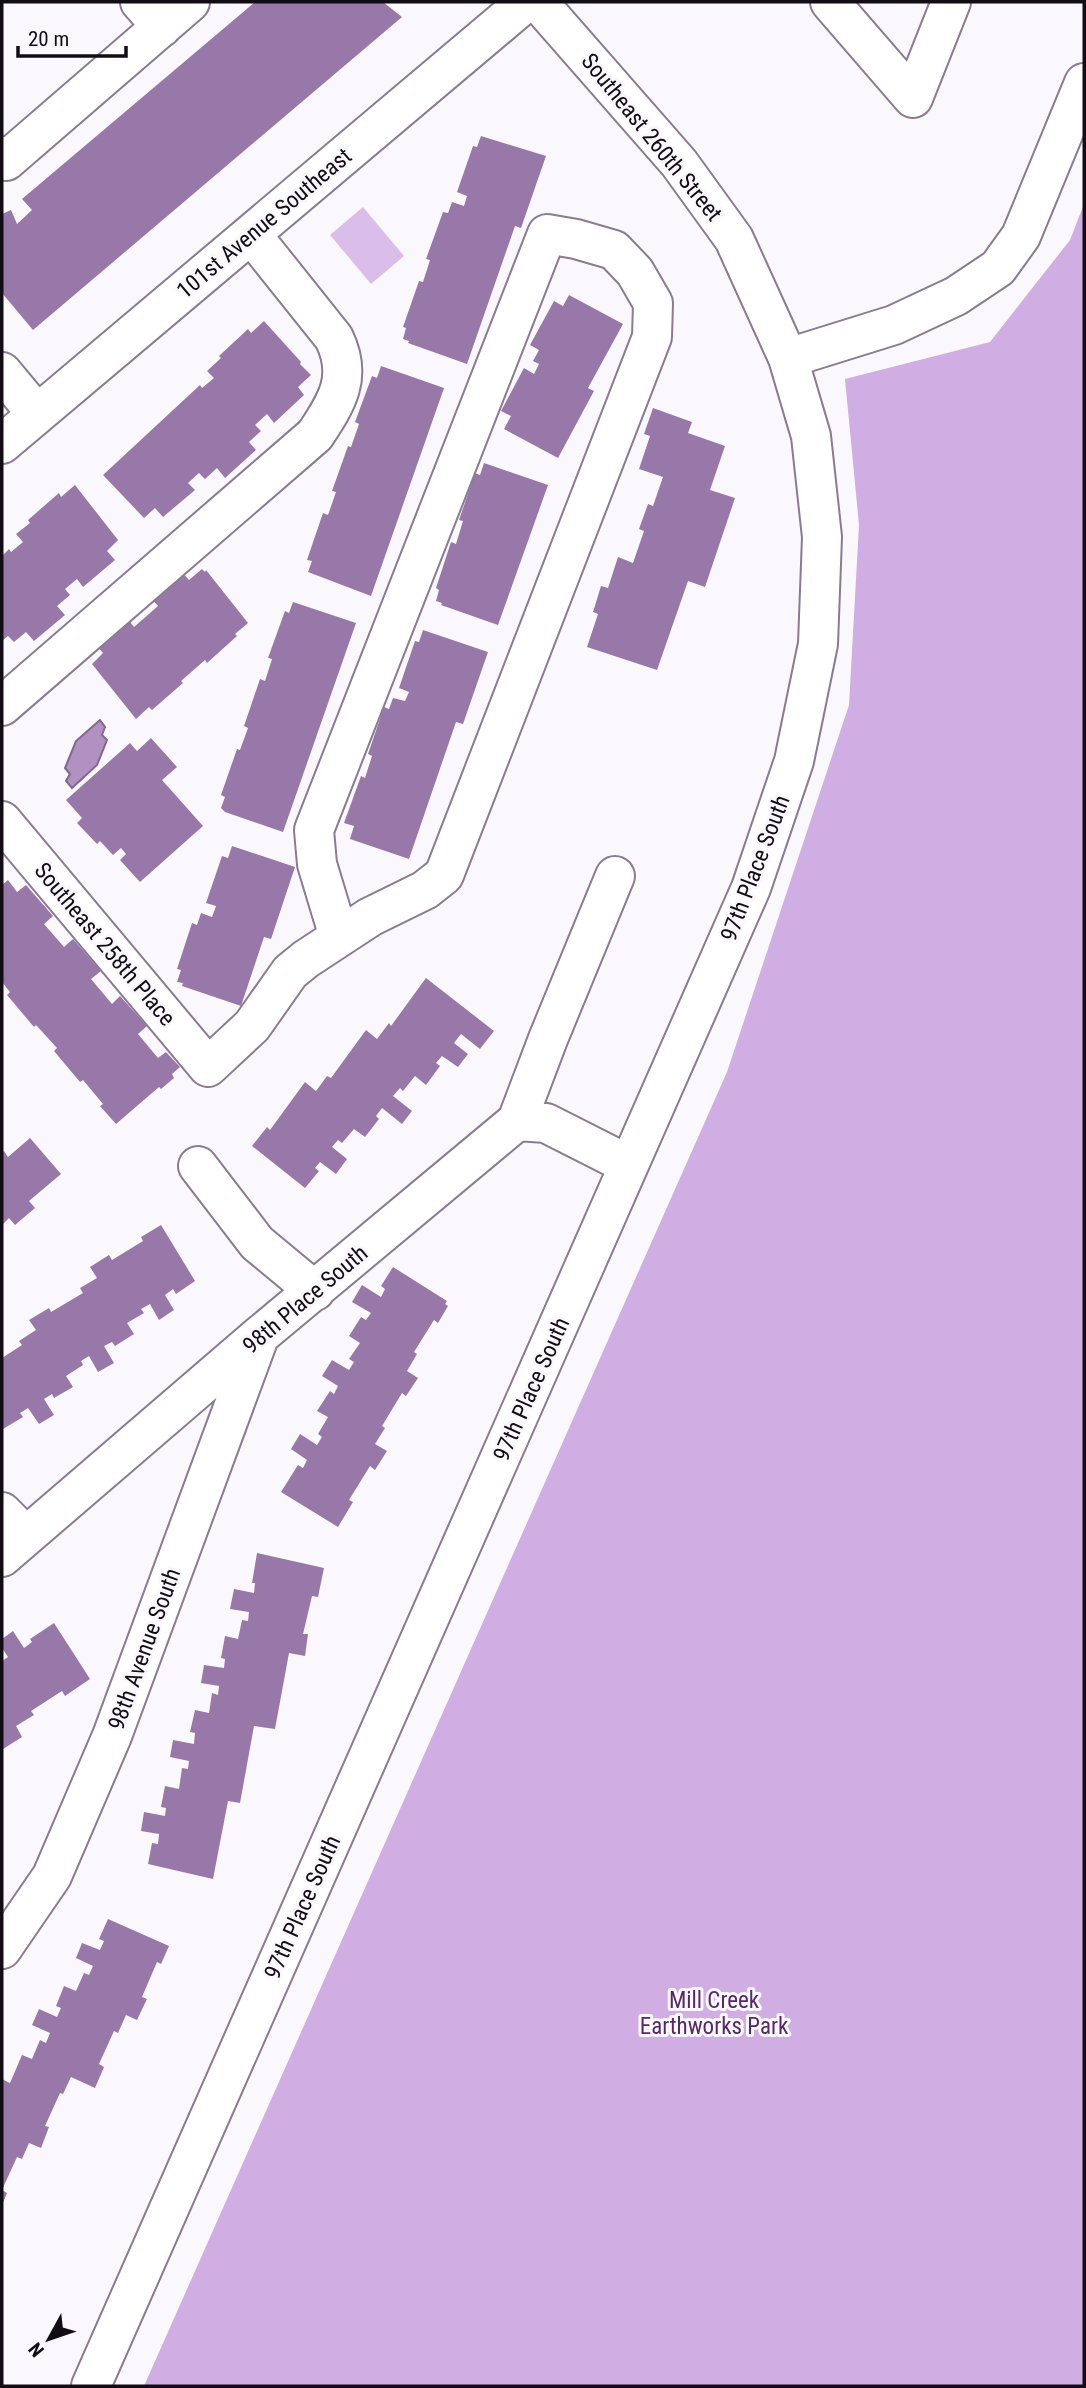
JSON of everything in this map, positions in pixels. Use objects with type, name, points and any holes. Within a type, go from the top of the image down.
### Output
[{"type":"street","points":[[2,156],[6,161],[151,14],[190,2]]},
{"type":"street","name":"101st Avenue Southeast","points":[[2,444],[526,2]]},
{"type":"street","name":"Southeast 260th Street","points":[[538,2],[679,163],[734,239],[788,358]]},
{"type":"street","points":[[830,2],[914,98],[951,2]]},
{"type":"street","points":[[788,358],[894,324],[956,296],[999,268],[1021,236],[1084,83]]},
{"type":"street","points":[[2,706],[315,435],[336,404],[343,379],[341,353],[334,338],[251,234]]},
{"type":"street","points":[[547,234],[614,250],[635,272],[653,303],[652,337],[443,874],[425,890],[370,917],[339,937],[317,864],[314,830],[547,234]]},
{"type":"street","name":"97th Place South","points":[[92,2386],[751,888],[794,761],[818,644],[821,524],[811,436],[788,358]]},
{"type":"street","points":[[2,372],[37,414]]},
{"type":"street","name":"Southeast 258th Place","points":[[2,821],[208,1067],[252,1026],[290,972],[339,937]]},
{"type":"street","points":[[615,876],[517,1122],[546,1123],[629,1165]]},
{"type":"street","name":"98th Place South","points":[[10,1535],[259,1336],[517,1122]]},
{"type":"street","points":[[198,1166],[257,1243],[315,1290]]},
{"type":"street","name":"98th Avenue South","points":[[2,1949],[52,1876],[112,1736],[259,1336]]},
{"type":"shaded area","points":[[363,207],[404,256],[371,284],[330,235]]},
{"type":"shaded area","points":[[100,720],[105,727],[102,735],[107,740],[97,765],[72,788],[66,781],[70,774],[65,768],[76,741]]},
{"type":"green space","name":"Mill Creek Earthworks Park","points":[[1084,204],[1084,2386],[144,2386],[727,1072],[849,705],[859,525],[845,379],[990,342],[1070,240]]},
{"type":"building","points":[[255,2],[383,2],[402,17],[33,330],[2,293],[2,214],[11,210],[17,224],[32,210],[22,199]]},
{"type":"building","points":[[481,136],[546,156],[521,228],[515,226],[467,364],[408,343],[409,341],[403,339],[406,328],[403,327],[419,281],[423,282],[430,260],[426,259],[443,212],[448,213],[452,202],[464,206],[467,196],[457,192],[473,146],[477,147]]},
{"type":"building","points":[[569,295],[623,324],[588,388],[594,391],[558,458],[504,429],[511,416],[501,411],[524,368],[534,374],[539,364],[533,361],[539,350],[530,345],[554,301],[563,306]]},
{"type":"building","points":[[264,321],[311,375],[298,387],[304,395],[274,423],[267,414],[255,425],[261,431],[249,442],[256,450],[225,478],[217,468],[205,479],[199,473],[188,483],[195,490],[163,517],[155,508],[144,518],[103,475],[200,385],[202,388],[214,378],[207,371],[221,358],[219,356],[248,329],[251,333]]},
{"type":"building","points":[[381,366],[444,388],[371,596],[308,572],[312,561],[307,560],[323,513],[328,515],[336,492],[332,491],[359,424],[355,422],[372,376],[377,378]]},
{"type":"building","points":[[653,408],[692,422],[688,433],[725,446],[710,490],[735,498],[705,587],[688,581],[657,670],[587,647],[598,614],[593,612],[601,586],[608,588],[618,557],[633,563],[644,531],[639,529],[648,504],[653,506],[663,477],[639,469],[650,436],[644,434]]},
{"type":"building","points":[[484,463],[548,485],[498,625],[436,601],[439,590],[436,588],[451,542],[456,544],[463,521],[459,520],[475,473],[480,475]]},
{"type":"building","points":[[75,485],[118,540],[107,551],[115,560],[83,587],[77,579],[65,589],[70,595],[57,606],[65,615],[34,641],[26,632],[14,642],[8,636],[2,641],[2,556],[23,542],[16,534],[30,523],[28,520],[59,493],[61,497]]},
{"type":"building","points":[[202,569],[205,572],[206,570],[248,623],[207,663],[205,660],[152,710],[149,707],[136,719],[92,664],[103,653],[96,645],[127,618],[134,627],[158,606],[150,597],[181,571],[189,580]]},
{"type":"building","points":[[293,602],[356,623],[283,832],[225,812],[221,808],[225,797],[221,795],[237,749],[240,750],[248,728],[244,726],[260,679],[265,681],[272,659],[268,658],[285,611],[289,613]]},
{"type":"building","points":[[423,630],[488,652],[463,724],[456,722],[409,859],[350,839],[354,826],[344,823],[361,776],[365,778],[372,756],[368,754],[384,707],[389,709],[393,698],[405,701],[409,692],[399,688],[415,641],[419,642]]},
{"type":"building","points":[[151,738],[177,767],[162,780],[203,826],[140,882],[120,860],[126,854],[121,848],[113,855],[100,841],[97,844],[77,823],[82,818],[66,800],[130,743],[137,751]]},
{"type":"building","points":[[232,846],[295,867],[271,939],[264,937],[241,1006],[177,982],[181,970],[177,969],[192,923],[197,925],[201,913],[212,917],[216,906],[206,903],[222,856],[228,858]]},
{"type":"building","points":[[8,880],[17,892],[26,885],[53,916],[44,924],[64,947],[73,939],[101,971],[91,979],[112,1004],[120,996],[147,1026],[138,1034],[158,1058],[166,1052],[180,1067],[172,1074],[174,1078],[161,1089],[159,1087],[116,1124],[83,1080],[80,1082],[54,1051],[57,1048],[36,1025],[34,1027],[7,995],[10,992],[2,982],[2,885]]},
{"type":"building","points":[[426,978],[494,1031],[480,1049],[461,1034],[454,1043],[468,1054],[458,1067],[442,1056],[436,1063],[440,1066],[426,1085],[415,1076],[403,1091],[400,1088],[393,1096],[412,1111],[402,1124],[382,1108],[376,1116],[379,1119],[365,1137],[354,1129],[342,1143],[338,1140],[332,1147],[347,1159],[336,1174],[320,1162],[315,1168],[319,1171],[305,1188],[252,1146],[267,1127],[270,1130],[305,1082],[316,1091],[327,1076],[331,1078],[366,1030],[377,1039],[389,1023],[391,1026]]},
{"type":"building","points":[[30,1138],[61,1174],[29,1201],[35,1208],[15,1225],[9,1218],[2,1225],[2,1153],[4,1151],[8,1157]]},
{"type":"building","points":[[161,1225],[195,1281],[176,1294],[173,1289],[165,1295],[174,1310],[159,1320],[150,1304],[141,1309],[144,1313],[127,1323],[134,1334],[115,1346],[112,1342],[104,1346],[114,1363],[98,1372],[89,1356],[81,1361],[83,1365],[66,1376],[73,1387],[54,1398],[52,1394],[44,1399],[54,1415],[39,1424],[28,1408],[20,1413],[23,1417],[3,1429],[2,1358],[22,1345],[19,1341],[36,1330],[29,1320],[49,1308],[51,1312],[83,1293],[80,1288],[97,1278],[90,1267],[109,1255],[112,1260],[143,1241],[141,1237]]},
{"type":"building","points":[[393,1267],[447,1301],[445,1304],[448,1306],[438,1323],[434,1320],[414,1352],[417,1354],[407,1371],[418,1378],[406,1396],[402,1393],[382,1426],[385,1428],[375,1444],[387,1451],[375,1470],[370,1466],[349,1500],[353,1502],[338,1527],[281,1492],[298,1465],[303,1468],[307,1460],[291,1449],[300,1434],[317,1445],[322,1437],[318,1434],[328,1417],[317,1411],[330,1391],[334,1394],[338,1386],[322,1376],[332,1360],[349,1370],[354,1362],[349,1359],[360,1343],[349,1336],[361,1317],[366,1320],[371,1313],[352,1302],[362,1285],[381,1297],[385,1289],[381,1286]]},
{"type":"building","points":[[257,1553],[324,1568],[318,1597],[312,1596],[303,1634],[308,1634],[305,1656],[289,1653],[275,1729],[254,1726],[240,1803],[228,1801],[213,1879],[148,1864],[152,1843],[158,1844],[159,1834],[141,1831],[144,1812],[165,1816],[166,1808],[161,1807],[165,1786],[179,1789],[182,1768],[188,1769],[189,1761],[170,1757],[173,1740],[194,1744],[195,1733],[190,1732],[195,1710],[209,1713],[212,1693],[218,1695],[219,1686],[201,1683],[204,1665],[224,1668],[225,1659],[221,1658],[225,1636],[238,1639],[242,1620],[248,1621],[249,1612],[230,1609],[234,1589],[254,1593],[255,1583],[252,1583]]},
{"type":"building","points":[[54,1623],[90,1679],[65,1696],[62,1691],[31,1711],[34,1715],[16,1726],[22,1737],[3,1749],[2,1661],[8,1657],[2,1648],[2,1639],[13,1631],[24,1648],[32,1642],[30,1639]]},
{"type":"building","points":[[108,1919],[169,1946],[161,1964],[157,1962],[142,1997],[147,1999],[137,2020],[126,2015],[118,2033],[114,2031],[99,2064],[104,2067],[95,2088],[71,2077],[63,2094],[60,2093],[45,2126],[49,2127],[41,2148],[29,2143],[22,2159],[17,2157],[2,2190],[2,2079],[10,2083],[22,2055],[32,2059],[40,2040],[46,2043],[50,2033],[32,2025],[39,2009],[57,2017],[61,2008],[56,2006],[64,1986],[76,1991],[84,1973],[89,1975],[93,1966],[76,1958],[82,1943],[100,1950],[104,1941],[99,1939]]},
{"type":"building","points":[[2,2190],[7,2193],[2,2205]]}]
